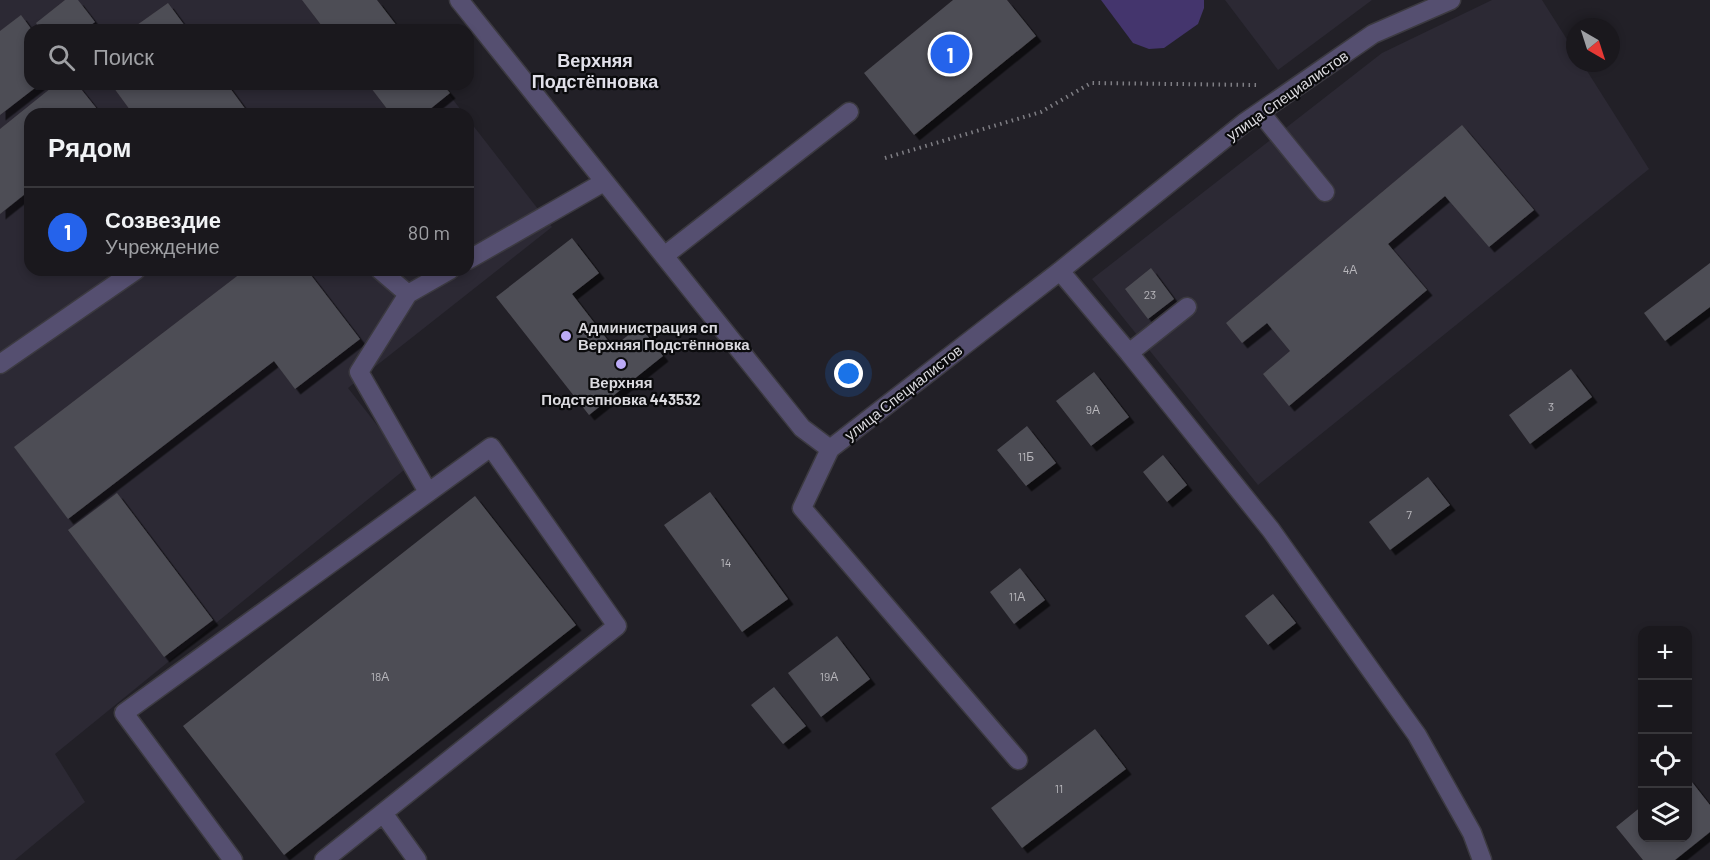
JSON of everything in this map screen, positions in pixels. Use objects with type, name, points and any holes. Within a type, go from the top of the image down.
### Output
[{"type":"street","name":"улица Специалистов","points":[[459,0],[802,428],[830,449],[1260,112],[1373,34],[1451,0]]},
{"type":"street","points":[[664,256],[849,112]]},
{"type":"street","points":[[1260,112],[1325,192]]},
{"type":"street","points":[[474,257],[604,182]]},
{"type":"street","points":[[1060,271],[1271,530],[1417,735],[1472,833],[1482,860]]},
{"type":"street","points":[[0,364],[127,276]]},
{"type":"street","points":[[387,276],[408,294]]},
{"type":"street","points":[[428,492],[359,372],[408,294],[440,276]]},
{"type":"street","points":[[1129,353],[1187,308]]},
{"type":"street","points":[[232,860],[124,713],[491,447],[617,626],[324,860]]},
{"type":"street","points":[[830,449],[802,508],[1018,760]]},
{"type":"street","points":[[383,813],[417,860]]},
{"type":"path","points":[[885,158],[1041,112],[1091,83],[1258,85]]},
{"type":"shaded area","points":[[0,0],[375,0],[394,24],[24,24],[24,90],[446,90],[459,108],[24,108],[24,276],[474,276],[474,127],[552,227],[348,388],[409,466],[55,754],[85,802],[15,860],[0,860]]},
{"type":"shaded area","points":[[1101,0],[1204,0],[1204,8],[1198,24],[1164,48],[1149,49],[1133,43]]},
{"type":"shaded area","points":[[1225,0],[1372,0],[1278,70]]},
{"type":"shaded area","points":[[1492,0],[1542,0],[1566,38],[1566,72],[1588,72],[1649,169],[1258,485],[1092,279],[1382,53]]},
{"type":"building","points":[[65,0],[78,0],[95,22],[92,24],[36,23]]},
{"type":"building","points":[[302,0],[377,0],[395,24],[320,24]]},
{"type":"building","points":[[953,0],[1007,0],[1036,36],[914,135],[864,73]]},
{"type":"building","points":[[168,3],[184,24],[138,24]]},
{"type":"building","points":[[21,15],[28,24],[24,24],[24,90],[32,90],[0,115],[0,31]]},
{"type":"building","points":[[49,90],[82,90],[96,108],[26,108]]},
{"type":"building","points":[[115,90],[231,90],[245,108],[129,108]]},
{"type":"building","points":[[373,90],[447,90],[450,93],[431,108],[386,108]]},
{"type":"building","points":[[24,110],[24,195],[0,214],[0,129]]},
{"type":"building","points":[[1462,125],[1534,210],[1489,247],[1445,196],[1388,244],[1427,290],[1289,406],[1263,374],[1290,351],[1267,323],[1242,343],[1226,323]]},
{"type":"building","name":"Администрация сп Верхняя Подстёпновка","points":[[572,238],[599,273],[572,294],[613,347],[640,326],[663,356],[589,415],[496,297]]},
{"type":"building","points":[[1710,263],[1710,307],[1665,341],[1644,313]]},
{"type":"building","points":[[1151,268],[1174,299],[1148,319],[1125,289]]},
{"type":"building","points":[[237,276],[312,276],[360,339],[295,389],[274,361],[68,519],[14,447]]},
{"type":"building","points":[[1571,369],[1592,397],[1530,444],[1509,415]]},
{"type":"building","points":[[1094,372],[1129,417],[1091,446],[1056,401]]},
{"type":"building","points":[[1027,426],[1056,463],[1026,486],[997,450]]},
{"type":"building","points":[[1163,455],[1187,485],[1167,502],[1143,472]]},
{"type":"building","points":[[1428,477],[1450,505],[1390,550],[1369,522]]},
{"type":"building","points":[[710,492],[788,599],[742,632],[664,525]]},
{"type":"building","points":[[117,493],[213,620],[164,657],[68,530]]},
{"type":"building","points":[[475,496],[576,625],[284,855],[183,726]]},
{"type":"building","points":[[1020,568],[1045,600],[1014,624],[990,592]]},
{"type":"building","points":[[1273,594],[1296,623],[1268,645],[1245,616]]},
{"type":"building","points":[[837,636],[870,679],[821,717],[788,673]]},
{"type":"building","points":[[774,687],[806,726],[783,744],[751,705]]},
{"type":"building","points":[[1095,729],[1126,769],[1022,848],[991,808]]},
{"type":"building","points":[[1692,782],[1710,805],[1710,832],[1675,860],[1643,860],[1616,827],[1638,809],[1638,842],[1692,842]]},
{"type":"place","name":"Созвездие","points":[[950,54]]},
{"type":"place","name":"Администрация сп Верхняя Подстёпновка","points":[[566,336]]},
{"type":"place","name":"Верхняя Подстепновка 443532","points":[[621,364]]},
{"type":"district","name":"Верхняя Подстёпновка","points":[[595,70]]}]
